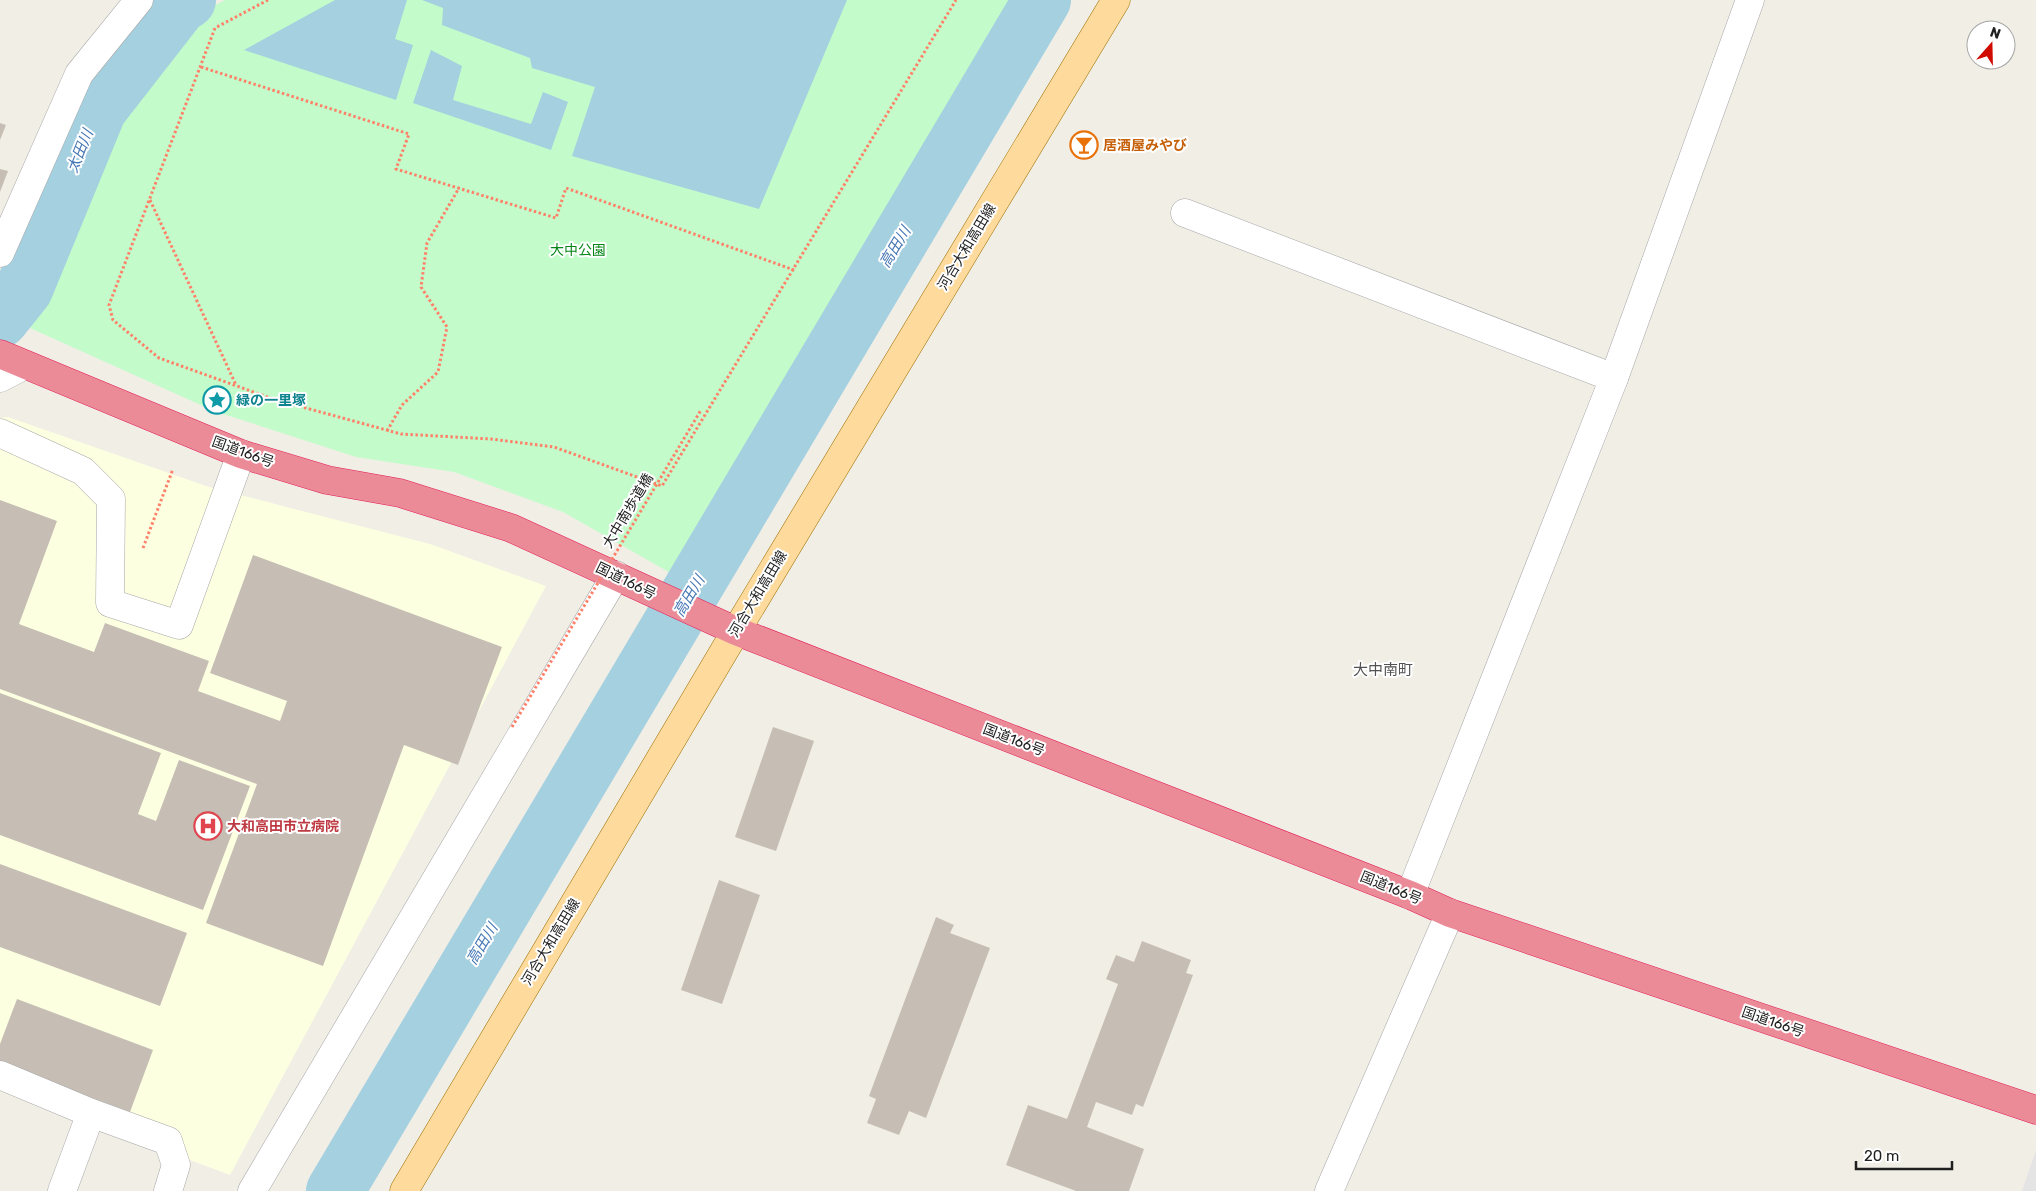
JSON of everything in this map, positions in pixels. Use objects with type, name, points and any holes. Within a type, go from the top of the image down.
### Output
[{"type":"highway","name":"国道166号","points":[[8,364],[241,454],[327,480],[400,493],[511,528],[726,627],[1410,895],[1450,913],[2036,1110]]},
{"type":"main road","name":"河合大和高田線","points":[[404,1191],[726,627],[1116,0]]},
{"type":"street","points":[[0,253],[79,74],[139,0]]},
{"type":"street","points":[[1410,895],[1614,378],[1750,0]]},
{"type":"street","points":[[1185,213],[1614,378]]},
{"type":"street","points":[[0,432],[83,471],[111,499],[110,603],[179,625],[241,454]]},
{"type":"street","points":[[252,1191],[616,575]]},
{"type":"street","points":[[1329,1191],[1450,913]]},
{"type":"street","points":[[0,1075],[91,1113],[168,1142],[176,1165],[168,1191]]},
{"type":"street","points":[[62,1191],[91,1113]]},
{"type":"path","points":[[268,0],[215,28],[109,304],[112,320],[159,358],[273,399],[401,434],[491,440],[554,447],[662,486],[956,0]]},
{"type":"path","points":[[201,67],[409,134],[396,169],[556,218],[566,188],[794,270]]},
{"type":"path","points":[[387,431],[402,405],[438,372],[447,327],[421,287],[427,243],[459,188]]},
{"type":"path","points":[[150,200],[236,386]]},
{"type":"path","name":"大中南歩道橋","points":[[512,727],[701,410],[707,412]]},
{"type":"path","points":[[142,552],[173,469]]},
{"type":"shaded area","name":"大和高田市立病院","points":[[8,417],[209,487],[430,544],[546,586],[230,1175],[182,1157],[0,1067],[0,418]]},
{"type":"shaded area","points":[[2036,1150],[2036,1191],[2022,1191]]},
{"type":"green space","name":"大中公園","points":[[225,0],[1027,0],[674,575],[563,512],[454,472],[356,457],[214,411],[30,328],[99,139],[186,20]]},
{"type":"water","points":[[335,0],[407,0],[395,39],[413,45],[396,100],[244,50]]},
{"type":"water","points":[[422,0],[847,0],[759,209],[572,156],[595,87],[532,68],[530,58],[442,25],[443,8]]},
{"type":"water","points":[[431,50],[462,66],[453,100],[531,124],[543,92],[568,102],[551,150],[413,103]]},
{"type":"building","points":[[0,123],[6,125],[0,140]]},
{"type":"building","points":[[0,169],[8,171],[0,192]]},
{"type":"building","points":[[0,500],[57,521],[19,624],[94,652],[105,623],[209,661],[198,691],[280,721],[287,701],[210,673],[253,555],[502,647],[458,765],[404,745],[323,966],[206,923],[257,784],[0,689]]},
{"type":"building","points":[[0,693],[161,753],[138,814],[156,821],[179,760],[250,786],[203,910],[0,835]]},
{"type":"building","points":[[773,727],[814,741],[776,851],[735,837]]},
{"type":"building","points":[[0,864],[187,933],[160,1006],[0,947]]},
{"type":"building","points":[[719,880],[760,895],[722,1004],[681,990]]},
{"type":"building","points":[[936,917],[954,925],[950,933],[990,948],[926,1118],[909,1111],[899,1135],[867,1123],[876,1099],[869,1096]]},
{"type":"building","points":[[1142,941],[1191,960],[1186,973],[1193,975],[1143,1107],[1136,1104],[1132,1115],[1096,1102],[1087,1127],[1144,1149],[1129,1191],[1076,1191],[1006,1165],[1028,1105],[1067,1119],[1118,984],[1106,979],[1116,955],[1134,962]]},
{"type":"building","points":[[17,999],[153,1050],[130,1112],[0,1064],[0,1044]]},
{"type":"waterway","name":"太田川","points":[[0,319],[24,289],[98,109],[179,5],[187,0]]},
{"type":"waterway","name":"高田川","points":[[335,1191],[1042,0]]},
{"type":"place","name":"居酒屋みやび","points":[[1084,145]]},
{"type":"place","name":"緑の一里塚","points":[[217,400]]},
{"type":"place","name":"大和高田市立病院","points":[[208,826]]},
{"type":"district","name":"大中南町","points":[[1383,670]]}]
